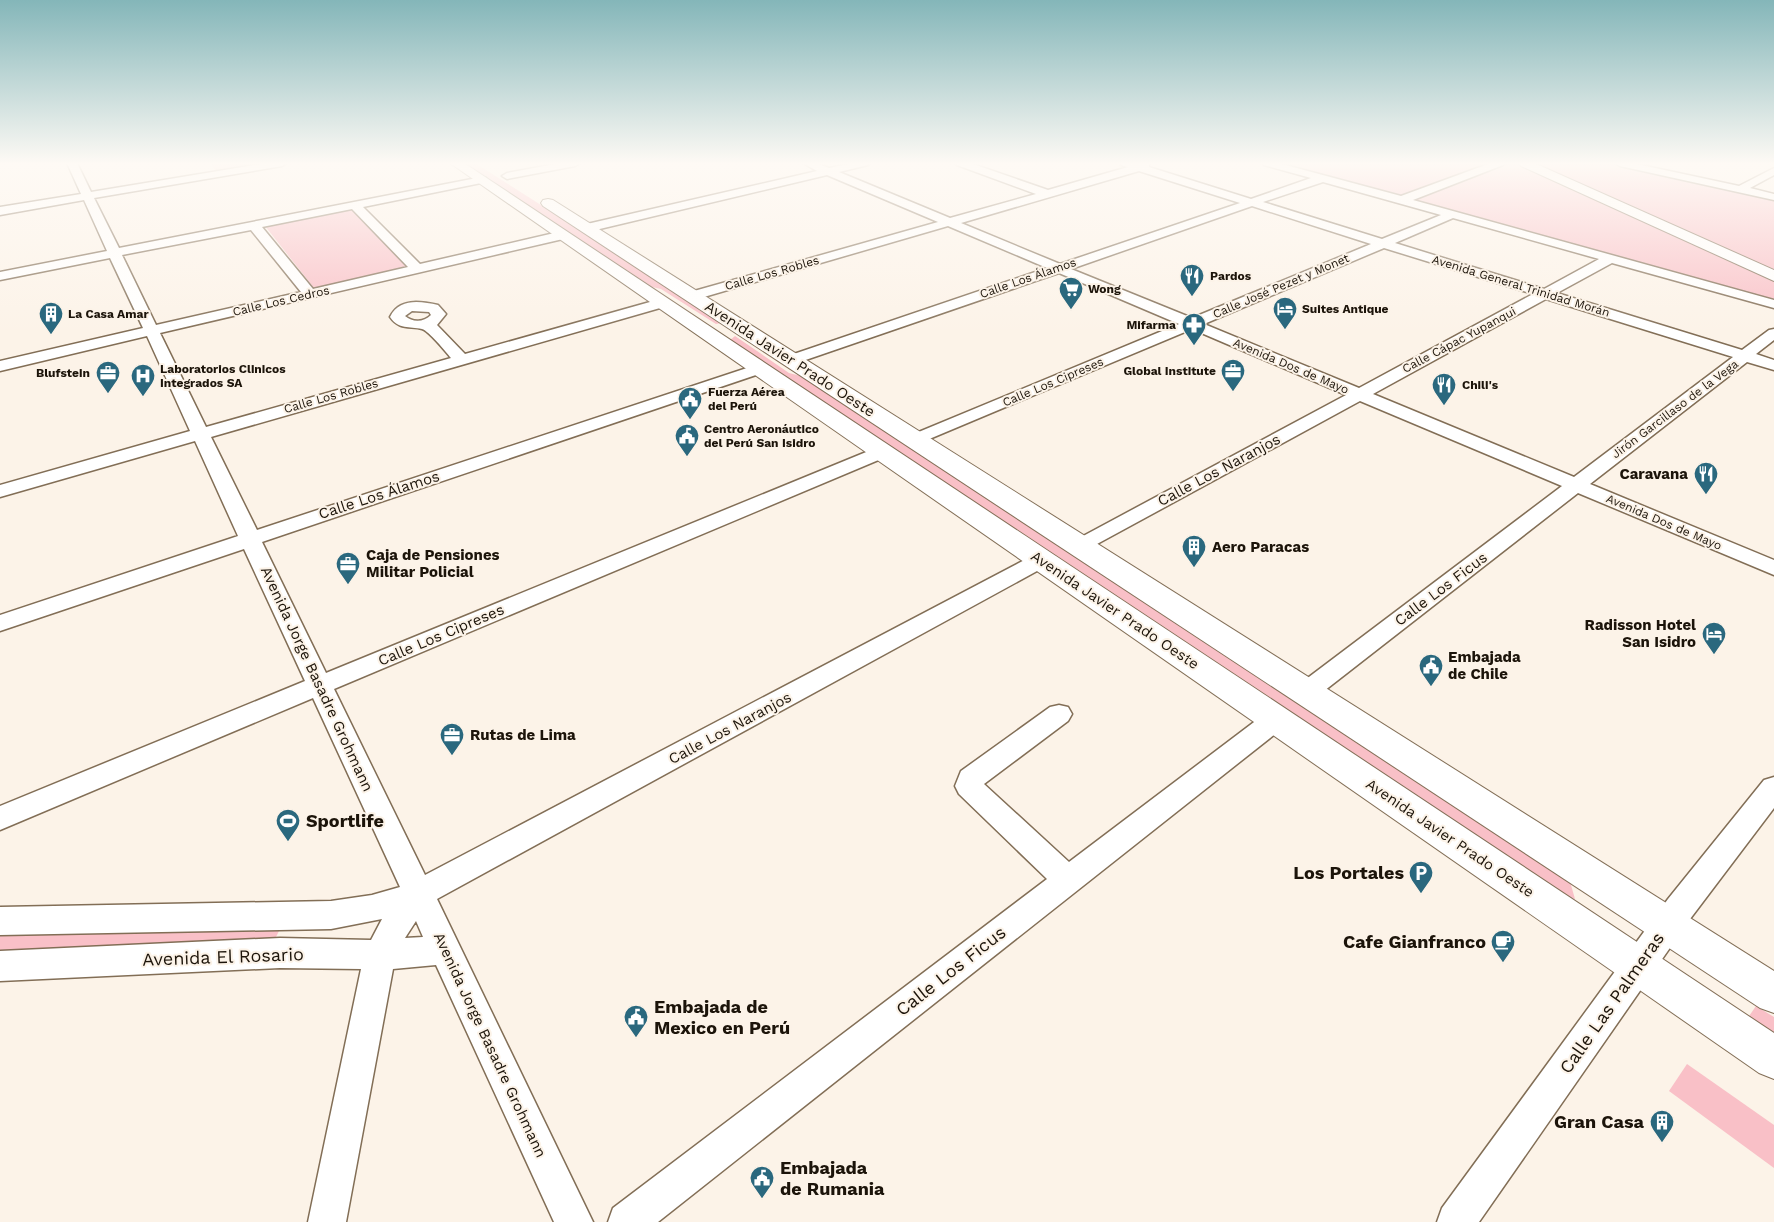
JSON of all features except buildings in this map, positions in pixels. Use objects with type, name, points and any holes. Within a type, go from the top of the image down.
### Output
[{"type":"main road","name":"Avenida Javier Prado Oeste","points":[[544,220],[562,235],[1774,1058]]},
{"type":"main road","name":"Avenida Javier Prado Oeste","points":[[575,220],[1774,994]]},
{"type":"main road","points":[[1651,220],[1774,276]]},
{"type":"main road","points":[[1675,220],[1774,264]]},
{"type":"main road","points":[[1690,238],[1708,241],[1712,240],[1713,237]]},
{"type":"main road","points":[[1721,252],[1721,249],[1725,248],[1744,251]]},
{"type":"main road","points":[[708,334],[738,325]]},
{"type":"street","name":"Avenida Jorge Basadre Grohmann","points":[[100,220],[574,1222]]},
{"type":"street","points":[[0,276],[280,220]]},
{"type":"street","points":[[369,220],[416,268]]},
{"type":"street","points":[[587,228],[621,220]]},
{"type":"street","name":"Avenida Dos de Mayo","points":[[945,220],[1774,568]]},
{"type":"street","name":"Calle Los Robles","points":[[692,296],[957,220]]},
{"type":"street","name":"Calle Los Álamos","points":[[791,360],[1199,220]]},
{"type":"street","name":"Avenida General Trinidad Morán","points":[[1309,220],[1774,365]]},
{"type":"street","name":"Calle José Pezet y Monet","points":[[1191,324],[1439,220]]},
{"type":"street","points":[[1475,220],[1774,304]]},
{"type":"street","points":[[254,225],[310,294]]},
{"type":"street","name":"Calle Los Cedros","points":[[0,366],[310,294],[386,282],[416,268],[562,235]]},
{"type":"street","name":"Calle Cápac Yupanqui","points":[[1359,394],[1611,258]]},
{"type":"street","points":[[406,302],[397,317],[399,320],[411,325],[427,324],[461,359]]},
{"type":"street","name":"Calle Los Robles","points":[[0,491],[662,303]]},
{"type":"street","name":"Calle Los Cipreses","points":[[915,440],[1191,324]]},
{"type":"street","name":"Jirón Garcillaso de la Vega","points":[[1576,485],[1774,333]]},
{"type":"street","name":"Calle Los Álamos","points":[[0,623],[759,369]]},
{"type":"street","name":"Calle Los Naranjos","points":[[1079,546],[1359,394]]},
{"type":"street","name":"Calle Los Cipreses","points":[[0,818],[882,452]]},
{"type":"street","name":"Calle Los Ficus","points":[[1306,692],[1576,485]]},
{"type":"street","name":"Calle Los Naranjos","points":[[418,894],[1041,560]]},
{"type":"street","points":[[1060,714],[971,778],[968,786],[1068,880]]},
{"type":"street","name":"Calle Los Ficus","points":[[627,1222],[1275,720]]},
{"type":"street","name":"Calle Las Palmeras","points":[[1456,1222],[1668,925],[1774,788]]},
{"type":"street","points":[[0,921],[331,915],[372,909],[418,894]]},
{"type":"street","points":[[327,1222],[380,954],[397,922],[418,894]]},
{"type":"street","name":"Avenida El Rosario","points":[[0,966],[280,954],[380,954],[445,950]]},
{"type":"shaded area","points":[[295,220],[375,220],[419,264],[314,288],[265,226]]},
{"type":"shaded area","points":[[551,220],[565,220],[665,284],[721,323],[716,324],[661,289],[652,287]]},
{"type":"shaded area","points":[[1479,220],[1774,220],[1774,303]]},
{"type":"shaded area","points":[[735,336],[789,373],[805,377],[1569,878],[1575,899],[1553,895],[729,341]]},
{"type":"shaded area","points":[[284,921],[270,949],[0,955],[0,928]]},
{"type":"shaded area","points":[[1756,1006],[1774,1017],[1774,1041],[1745,1022]]},
{"type":"shaded area","points":[[1687,1064],[1774,1125],[1774,1168],[1669,1091]]},
{"type":"place","name":"Pardos","points":[[1192,297]]},
{"type":"place","name":"Wong","points":[[1071,310]]},
{"type":"place","name":"Suites Antique","points":[[1285,330]]},
{"type":"place","name":"La Casa Amar","points":[[51,335]]},
{"type":"place","name":"Mifarma","points":[[1194,346]]},
{"type":"place","name":"Global Institute","points":[[1233,392]]},
{"type":"place","name":"Blufstein","points":[[108,394]]},
{"type":"place","name":"Laboratorios Clinicos Integrados SA","points":[[143,397]]},
{"type":"place","name":"Chili's","points":[[1444,406]]},
{"type":"place","name":"Fuerza Aérea del Perú","points":[[690,420]]},
{"type":"place","name":"Centro Aeronáutico del Perú San Isidro","points":[[687,457]]},
{"type":"place","name":"Caravana","points":[[1706,495]]},
{"type":"place","name":"Aero Paracas","points":[[1194,568]]},
{"type":"place","name":"Caja de Pensiones Militar Policial","points":[[348,585]]},
{"type":"place","name":"Radisson Hotel San Isidro","points":[[1714,655]]},
{"type":"place","name":"Embajada de Chile","points":[[1431,687]]},
{"type":"place","name":"Rutas de Lima","points":[[452,756]]},
{"type":"place","name":"Sportlife","points":[[288,842]]},
{"type":"place","name":"Los Portales","points":[[1421,894]]},
{"type":"place","name":"Cafe Gianfranco","points":[[1503,963]]},
{"type":"place","name":"Embajada de Mexico en Perú","points":[[636,1038]]},
{"type":"place","name":"Gran Casa","points":[[1662,1143]]},
{"type":"place","name":"Embajada de Rumania","points":[[762,1199]]}]
